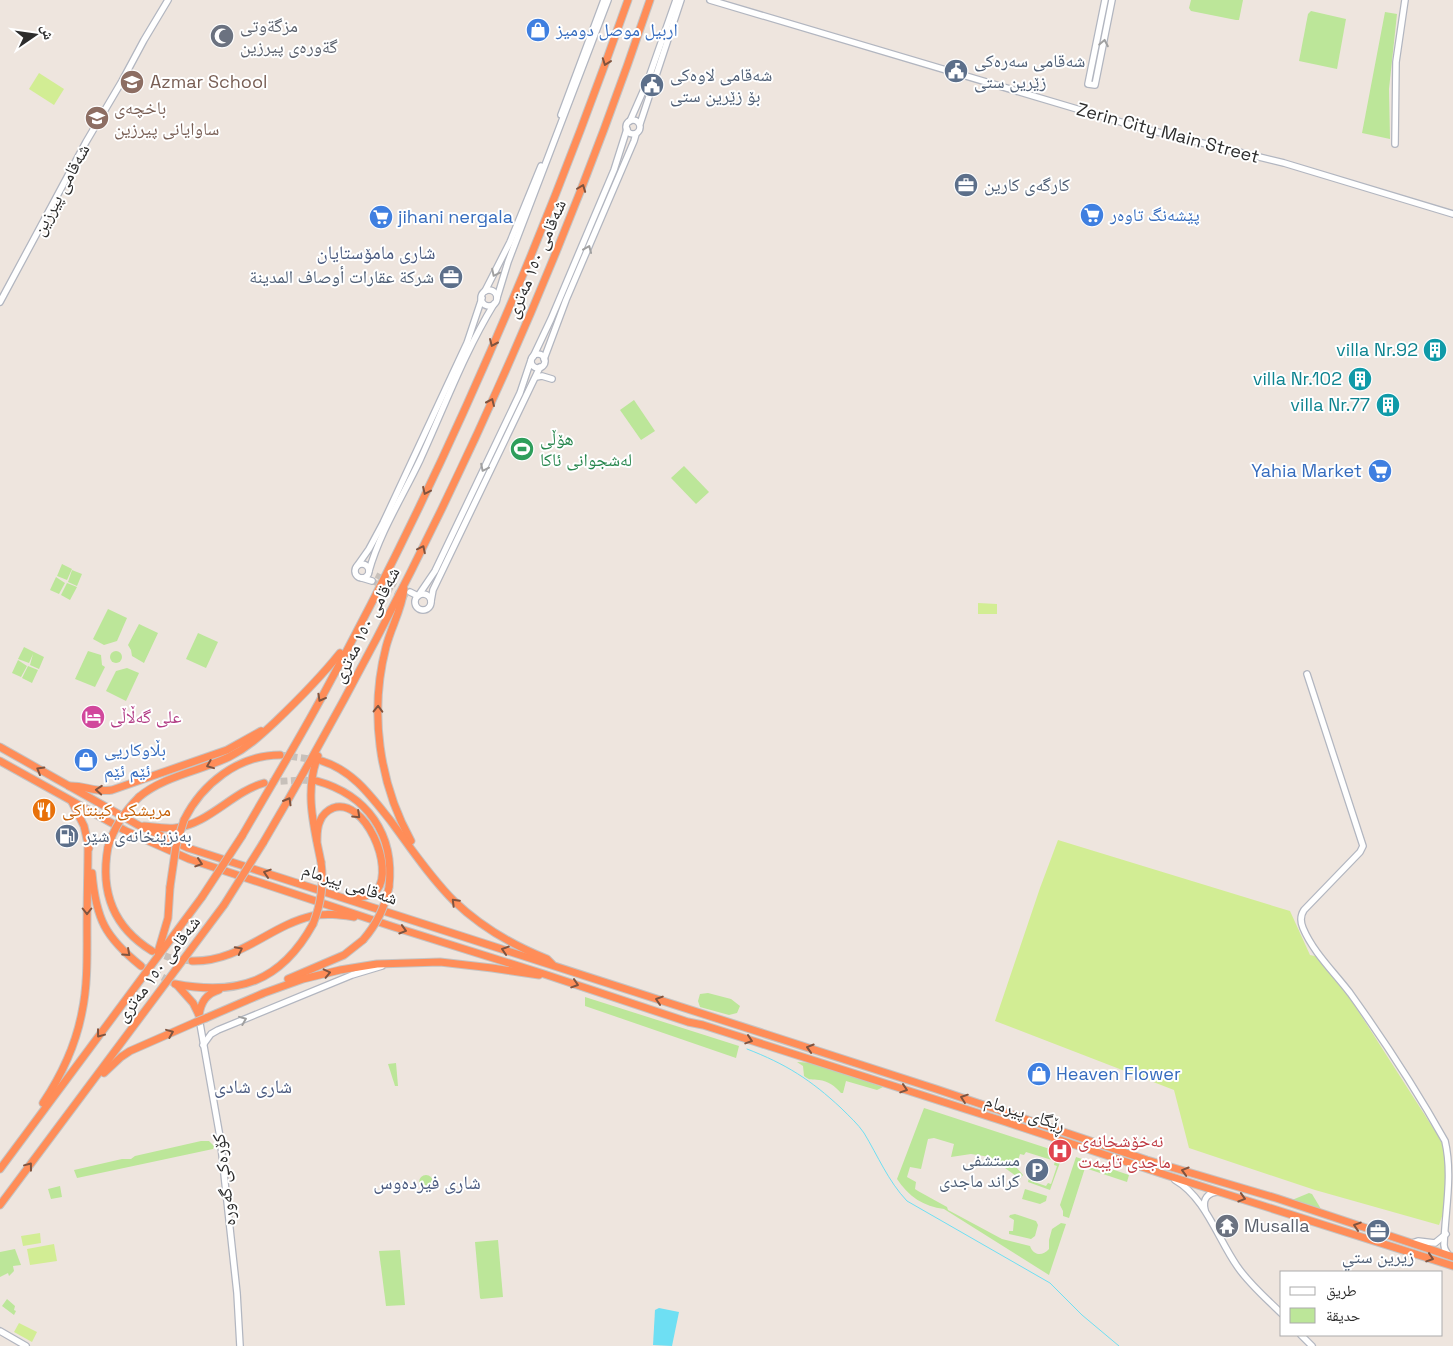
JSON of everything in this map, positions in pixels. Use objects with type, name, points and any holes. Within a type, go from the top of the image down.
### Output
[{"type":"highway","name":"شەقامی ١٥٠ مەتری","points":[[0,1169],[202,897],[242,836],[322,695],[417,510],[461,416],[509,306],[578,136],[628,0]]},
{"type":"highway","name":"شەقامی ١٥٠ مەتری","points":[[0,1205],[224,905],[263,843],[329,728],[405,584],[457,478],[536,298],[591,164],[650,0]]},
{"type":"highway","points":[[405,584],[403,600],[386,647],[383,663],[378,704],[378,734],[390,795],[405,831],[425,865]]},
{"type":"highway","points":[[152,951],[139,942],[126,929],[110,903],[105,876],[108,847],[118,821],[139,797],[155,786],[215,763],[238,752],[261,736],[318,680],[350,641]]},
{"type":"highway","points":[[68,786],[77,785],[98,791],[112,790],[228,750],[274,723]]},
{"type":"highway","points":[[200,1018],[201,1004],[210,994],[226,988],[247,984],[268,974],[294,953],[318,913],[322,894],[321,862],[311,803],[311,784],[315,763],[329,728]]},
{"type":"highway","name":"شەقامی پیرمام","points":[[0,748],[138,825],[188,848],[706,1016]]},
{"type":"highway","points":[[153,963],[166,930],[176,846],[190,807],[200,794],[223,774],[249,761],[280,755]]},
{"type":"highway","name":"شەقامی پیرمام","points":[[0,761],[134,835],[189,859],[702,1025]]},
{"type":"highway","points":[[322,761],[344,770],[362,786],[453,900],[476,921],[501,937],[547,959],[554,966]]},
{"type":"highway","points":[[264,993],[286,980],[344,954],[363,940],[380,915],[386,901],[389,887],[389,856],[383,837],[373,818],[359,802],[348,794],[317,781]]},
{"type":"highway","points":[[138,825],[165,829],[185,826],[248,790],[264,783]]},
{"type":"highway","points":[[72,801],[84,826],[94,896],[103,924],[118,945],[141,966]]},
{"type":"highway","points":[[317,840],[320,820],[329,810],[339,806],[346,807],[358,814],[376,841],[381,866],[380,884],[377,890],[365,896],[345,899]]},
{"type":"highway","points":[[11,1154],[59,1077],[80,1024],[86,985],[88,845]]},
{"type":"highway","points":[[192,961],[207,961],[232,954],[295,921],[312,916],[331,914],[353,917],[363,916]]},
{"type":"highway","points":[[88,1089],[121,1057],[143,1044],[200,1018],[264,993],[326,972],[377,964],[440,962],[535,975],[544,974]]},
{"type":"highway","points":[[200,1018],[193,1003],[176,985],[226,988]]},
{"type":"highway","name":"ڕێگای پیرمام","points":[[706,1016],[936,1089],[1098,1144],[1296,1205],[1451,1256]]},
{"type":"highway","name":"ڕێگای پیرمام","points":[[702,1025],[1453,1266]]},
{"type":"highway","points":[[1096,1152],[1098,1144]]},
{"type":"highway","points":[[1296,1205],[1296,1215]]},
{"type":"street","name":"شەقامی پیرزین","points":[[0,302],[68,179],[86,142],[168,0]]},
{"type":"street","points":[[372,581],[357,577],[355,573],[357,566],[380,530],[467,343],[482,298],[510,242],[535,182],[604,0]]},
{"type":"street","points":[[362,578],[366,577],[377,547],[419,462],[472,345],[496,301],[508,262],[608,0]]},
{"type":"street","points":[[415,604],[418,596],[435,571],[520,392],[532,358],[551,319],[614,170],[628,124],[648,80],[676,0]]},
{"type":"street","points":[[431,601],[427,595],[409,595],[419,609],[424,610],[429,607],[431,601],[433,590],[540,367],[544,363],[566,300],[636,134],[640,130],[640,124],[681,0]]},
{"type":"street","name":"Zerin City Main Street","points":[[710,0],[1141,128],[1284,163],[1453,214]]},
{"type":"street","points":[[1105,0],[1088,84],[1095,86],[1112,0]]},
{"type":"street","points":[[1395,144],[1396,62],[1405,0]]},
{"type":"street","points":[[630,121],[636,121],[640,124]]},
{"type":"street","points":[[627,129],[630,133],[636,134]]},
{"type":"street","points":[[485,291],[492,290],[496,294],[496,301]]},
{"type":"street","points":[[482,298],[485,304],[490,305],[496,301]]},
{"type":"street","points":[[532,358],[538,354],[544,359]]},
{"type":"street","points":[[532,358],[533,366],[540,367]]},
{"type":"street","points":[[536,377],[542,376],[552,379]]},
{"type":"street","points":[[357,566],[362,564],[376,575]]},
{"type":"street","points":[[1307,674],[1363,846],[1360,852],[1304,910],[1301,916],[1301,924],[1312,944],[1351,994],[1445,1141],[1450,1170],[1444,1247],[1451,1256]]},
{"type":"street","points":[[203,1045],[211,1034],[218,1030],[352,975],[394,963]]},
{"type":"street","name":"کۆرەکی گەورە","points":[[200,1018],[203,1045],[220,1137],[237,1293],[240,1346]]},
{"type":"street","points":[[1166,1175],[1187,1189],[1207,1214],[1238,1267],[1280,1312]]},
{"type":"street","points":[[1207,1214],[1203,1204],[1207,1196],[1215,1192],[1223,1192]]},
{"type":"street","points":[[1412,1243],[1418,1241],[1434,1243],[1446,1234]]},
{"type":"street","points":[[0,1331],[26,1346]]},
{"type":"street","points":[[1303,1336],[1312,1346]]},
{"type":"green space","points":[[1191,0],[1243,0],[1239,20],[1191,11],[1189,8]]},
{"type":"green space","points":[[1311,11],[1346,19],[1337,69],[1299,61],[1308,14]]},
{"type":"green space","points":[[1385,12],[1397,14],[1389,89],[1390,139],[1362,133]]},
{"type":"green space","points":[[39,73],[64,89],[54,105],[29,89]]},
{"type":"green space","points":[[634,400],[655,431],[641,440],[620,410]]},
{"type":"green space","points":[[684,466],[709,492],[696,504],[671,478]]},
{"type":"green space","points":[[62,564],[72,569],[67,580],[57,576]]},
{"type":"green space","points":[[72,570],[82,574],[77,586],[68,582]]},
{"type":"green space","points":[[56,577],[65,583],[59,594],[50,590]]},
{"type":"green space","points":[[67,583],[77,587],[70,600],[61,595]]},
{"type":"green space","points":[[978,603],[997,604],[997,614],[978,614]]},
{"type":"green space","points":[[108,609],[127,618],[117,641],[104,645],[93,639]]},
{"type":"green space","points":[[139,624],[158,633],[144,663],[132,656],[128,645]]},
{"type":"green space","points":[[198,633],[218,642],[206,668],[186,659]]},
{"type":"green space","points":[[24,647],[44,657],[39,669],[30,665],[33,654],[29,663],[18,659]]},
{"type":"green space","points":[[88,651],[101,655],[102,665],[105,667],[95,687],[75,679]]},
{"type":"green space","points":[[114,651],[118,651],[122,657],[118,663],[114,663],[110,659],[110,655]]},
{"type":"green space","points":[[18,660],[27,666],[21,677],[12,673]]},
{"type":"green space","points":[[28,666],[38,670],[32,683],[22,678]]},
{"type":"green space","points":[[127,668],[139,673],[126,701],[106,691],[116,671]]},
{"type":"green space","points":[[1058,840],[1290,911],[1310,955],[1319,957],[1346,992],[1444,1147],[1446,1158],[1446,1205],[1439,1225],[1315,1190],[1189,1148],[1174,1090],[995,1021]]},
{"type":"green space","points":[[708,993],[731,999],[740,1006],[737,1013],[729,1015],[700,1007],[698,1001],[700,994]]},
{"type":"green space","points":[[585,997],[739,1046],[736,1058],[585,1006]]},
{"type":"green space","points":[[797,1062],[813,1063],[883,1087],[877,1090],[846,1081],[843,1093],[841,1093],[828,1083],[806,1078],[803,1066]]},
{"type":"green space","points":[[396,1063],[398,1086],[395,1086],[388,1064]]},
{"type":"green space","points":[[924,1108],[1059,1152],[1059,1155],[1062,1157],[1050,1190],[1028,1182],[1029,1177],[1031,1181],[1046,1186],[1048,1183],[1051,1184],[1057,1166],[1054,1165],[1055,1161],[1026,1152],[1024,1155],[1020,1154],[1016,1167],[1023,1175],[1020,1179],[990,1157],[971,1154],[951,1157],[954,1144],[934,1138],[928,1139],[921,1169],[910,1167],[907,1177],[916,1182],[915,1189],[947,1207],[948,1210],[1002,1239],[1030,1246],[1038,1254],[1044,1253],[1049,1249],[1052,1229],[1061,1223],[1066,1224],[1049,1275],[944,1209],[930,1206],[917,1200],[901,1185],[897,1179]]},
{"type":"green space","points":[[201,1141],[209,1141],[214,1146],[213,1149],[77,1178],[74,1170],[122,1159],[131,1159],[135,1156]]},
{"type":"green space","points":[[1076,1157],[1129,1175],[1127,1182],[1085,1168],[1069,1218],[1063,1216],[1060,1205]]},
{"type":"green space","points":[[426,1175],[431,1177],[433,1182],[431,1187],[426,1189],[421,1187],[419,1182],[421,1177]]},
{"type":"green space","points":[[60,1186],[62,1197],[51,1199],[48,1189]]},
{"type":"green space","points":[[1025,1189],[1047,1196],[1046,1201],[1040,1204],[1022,1199]]},
{"type":"green space","points":[[1309,1193],[1312,1194],[1321,1209],[1292,1200]]},
{"type":"green space","points":[[1015,1214],[1036,1221],[1038,1225],[1035,1236],[1031,1239],[1009,1234],[1009,1231],[1013,1231],[1014,1220],[1009,1217]]},
{"type":"green space","points":[[40,1233],[41,1243],[23,1246],[21,1236]]},
{"type":"green space","points":[[498,1240],[503,1297],[481,1299],[475,1242]]},
{"type":"green space","points":[[54,1244],[57,1261],[30,1265],[27,1249]]},
{"type":"green space","points":[[15,1249],[21,1265],[13,1266],[14,1271],[9,1276],[8,1273],[0,1277],[0,1252]]},
{"type":"green space","points":[[400,1250],[405,1305],[386,1306],[379,1251]]},
{"type":"green space","points":[[7,1299],[15,1306],[14,1310],[16,1311],[14,1315],[2,1306]]},
{"type":"green space","points":[[19,1323],[37,1332],[32,1342],[14,1332]]},
{"type":"water","points":[[659,1308],[679,1312],[672,1346],[653,1345],[655,1310]]},
{"type":"waterway","points":[[747,1049],[797,1074],[819,1089],[841,1108],[864,1133],[889,1177],[907,1201],[1050,1283],[1082,1315],[1119,1346]]},
{"type":"tunnel","points":[[376,575],[406,590]]},
{"type":"tunnel","points":[[372,581],[407,598]]},
{"type":"tunnel","points":[[280,755],[317,760]]},
{"type":"tunnel","points":[[270,782],[317,781]]},
{"type":"tunnel","points":[[155,952],[173,959],[192,961]]},
{"type":"tunnel","points":[[144,967],[175,984]]},
{"type":"place","name":"اربيل موصل دوميز","points":[[538,30]]},
{"type":"place","name":"مزگةوتی گةورەی پیرزین","points":[[222,36]]},
{"type":"place","name":"شەقامی سەرەکی زێرین ستی","points":[[956,71]]},
{"type":"place","name":"Azmar School","points":[[132,82]]},
{"type":"place","name":"شەقامی لاوەکی بۆ زێرین ستی","points":[[652,85]]},
{"type":"place","name":"باخچەی ساوایانی پیرزین","points":[[97,118]]},
{"type":"place","name":"کارگەی کارین","points":[[966,185]]},
{"type":"place","name":"پێشەنگ تاوەر","points":[[1092,215]]},
{"type":"place","name":"jihani nergala","points":[[381,217]]},
{"type":"place","name":"شركة عقارات أوصاف المدينة","points":[[451,277]]},
{"type":"place","name":"villa Nr.92","points":[[1435,350]]},
{"type":"place","name":"villa Nr.102","points":[[1360,379]]},
{"type":"place","name":"villa Nr.77","points":[[1388,405]]},
{"type":"place","name":"هۆڵی لەشجوانی ئاکا","points":[[522,449]]},
{"type":"place","name":"Yahia Market","points":[[1380,471]]},
{"type":"place","name":"علی گەڵاڵی","points":[[93,717]]},
{"type":"place","name":"بڵاوکاریی ئێم ئێم","points":[[86,760]]},
{"type":"place","name":"مریشکی کینتاکی","points":[[44,810]]},
{"type":"place","name":"بەنزینخانەی شێر","points":[[67,836]]},
{"type":"place","name":"Heaven Flower","points":[[1039,1074]]},
{"type":"place","name":"نەخۆشخانەی ماجدی تایبەت","points":[[1060,1151]]},
{"type":"place","name":"مستشفی کراند ماجدی","points":[[1037,1170]]},
{"type":"place","name":"Musalla","points":[[1227,1226]]},
{"type":"place","name":"زيرين ستي","points":[[1378,1231]]},
{"type":"district","name":"شاری مامۆستایان","points":[[376,252]]},
{"type":"district","name":"شاری شادی","points":[[253,1086]]},
{"type":"district","name":"شاری فیردەوس","points":[[427,1182]]}]
